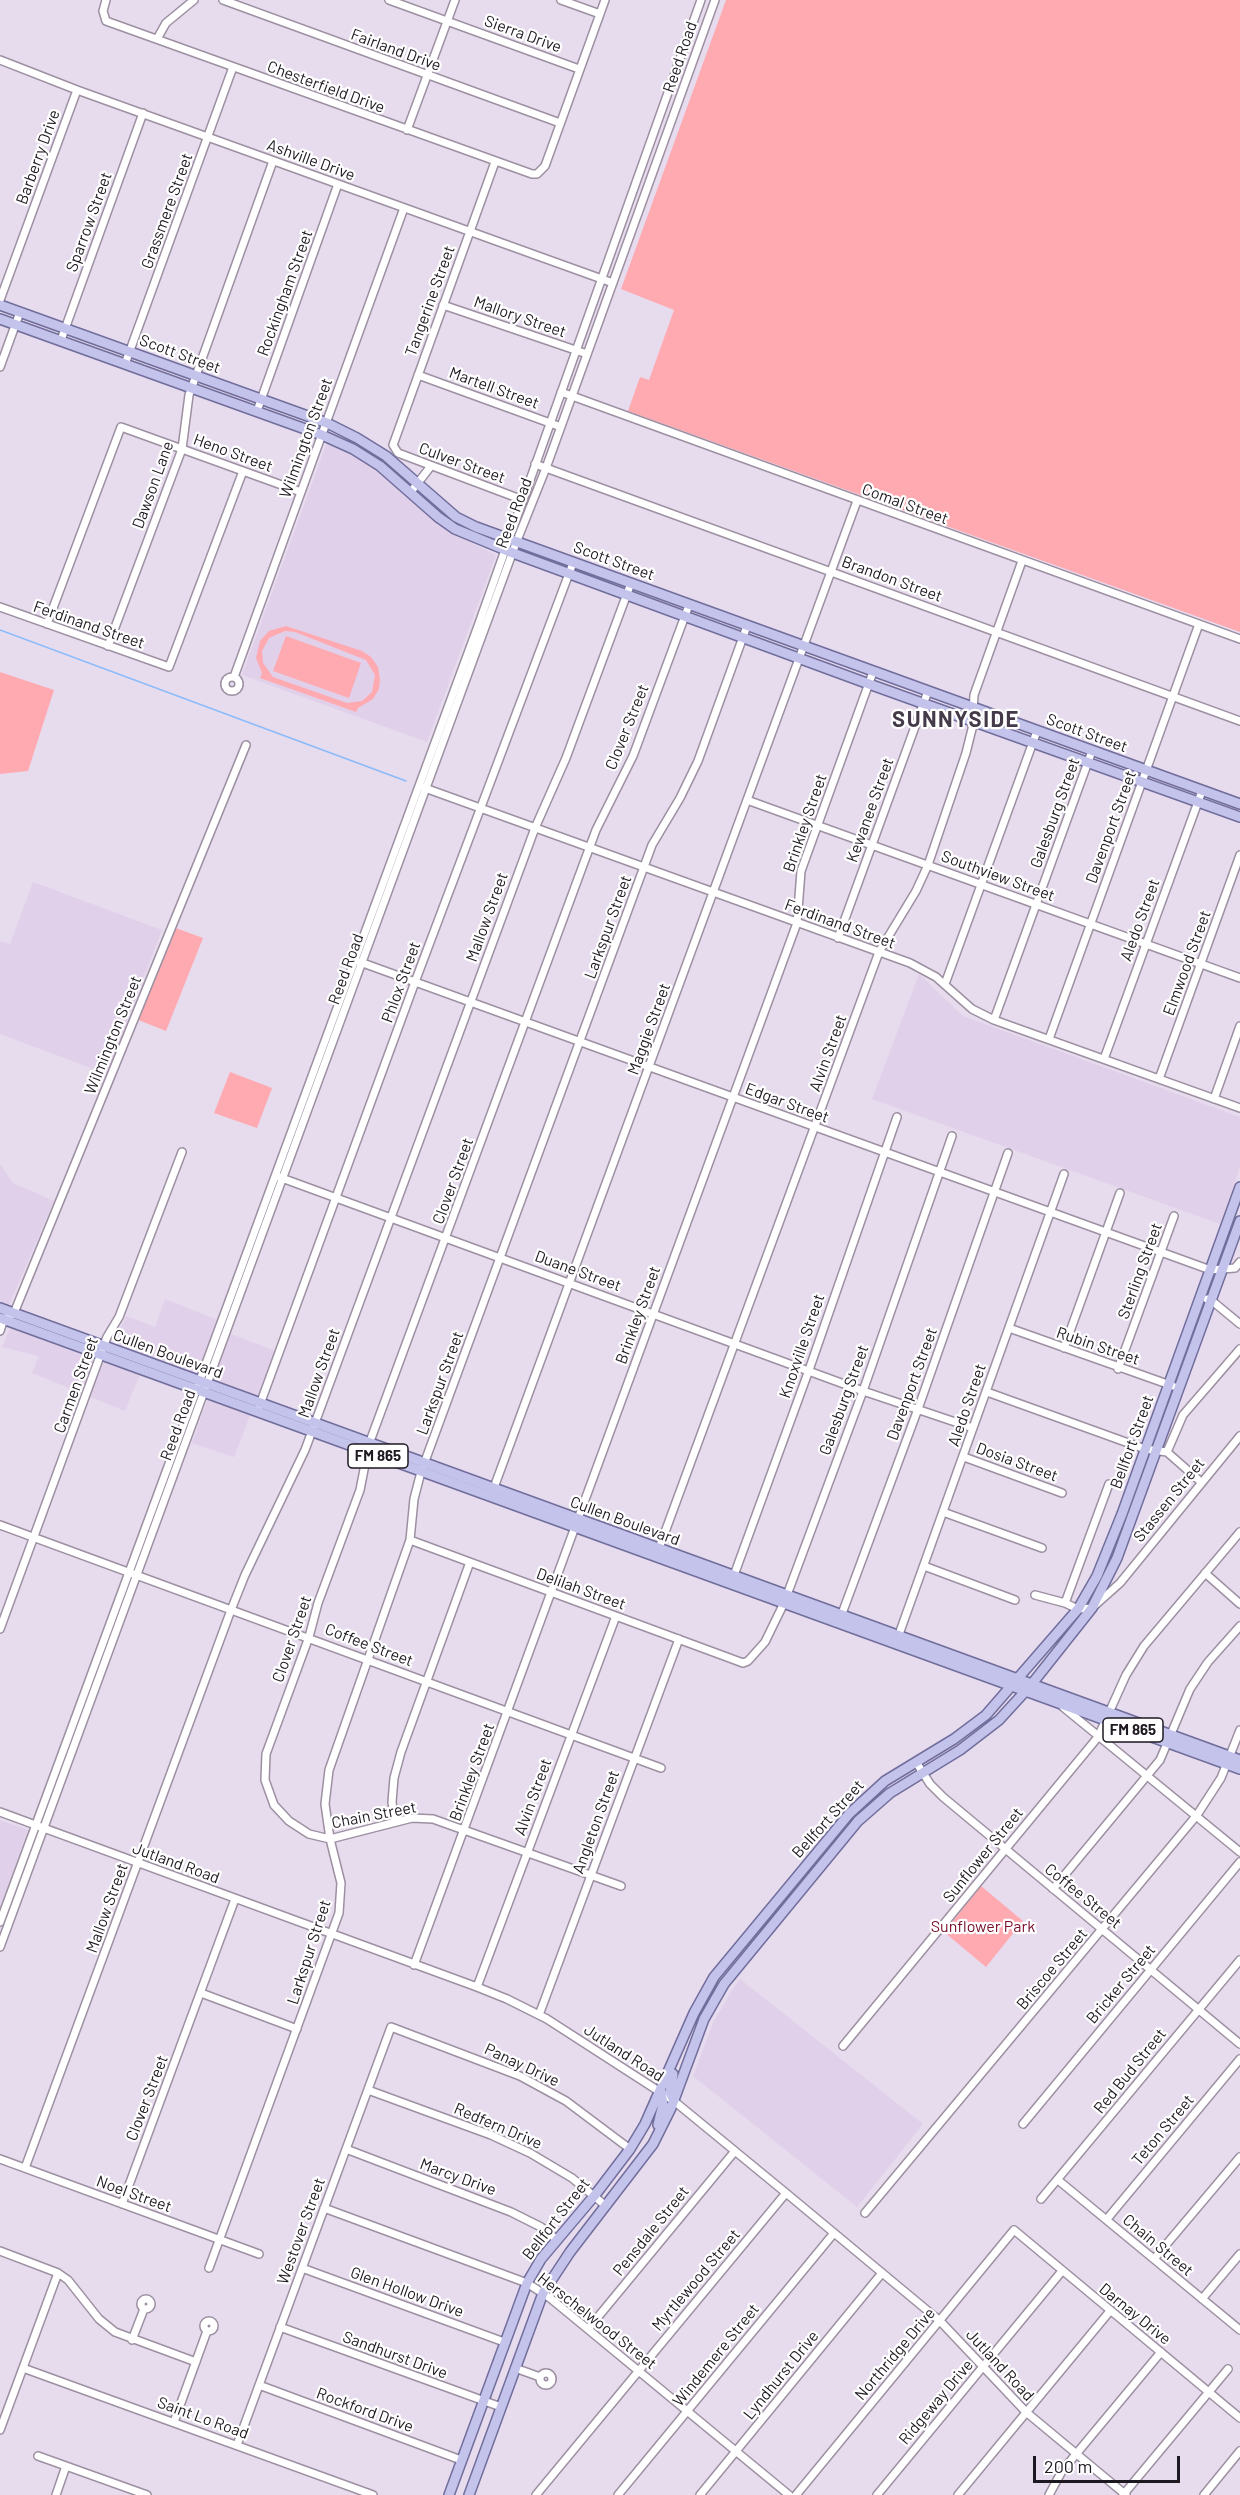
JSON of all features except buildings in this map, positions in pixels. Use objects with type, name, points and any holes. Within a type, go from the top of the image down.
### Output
[{"type":"main road","name":"Scott Street","points":[[0,305],[327,423],[386,456],[456,517],[513,542],[1240,804]]},
{"type":"main road","name":"Scott Street","points":[[0,319],[192,387],[322,435],[353,449],[380,466],[455,529],[509,552],[1240,817]]},
{"type":"main road","name":"Bellfort Street","points":[[449,2495],[526,2283],[556,2239],[630,2149],[661,2092],[695,2011],[714,1977],[849,1814],[885,1781],[954,1739],[986,1715],[1078,1609],[1097,1576],[1122,1514],[1210,1270],[1236,1213],[1240,1187]]},
{"type":"main road","name":"Bellfort Street","points":[[469,2495],[543,2294],[570,2252],[653,2144],[674,2101],[696,2038],[724,1984],[858,1821],[890,1793],[960,1750],[999,1720],[1028,1689],[1092,1608],[1106,1581],[1132,1517],[1240,1221]]},
{"type":"main road","name":"Cullen Boulevard","points":[[0,1308],[103,1351]]},
{"type":"main road","name":"Cullen Boulevard","points":[[2,1318],[202,1386],[493,1492],[1015,1683],[1061,1705],[1109,1717]]},
{"type":"main road","points":[[1122,1514],[1132,1517]]},
{"type":"main road","name":"Cullen Boulevard","points":[[1028,1689],[1228,1760],[1240,1769]]},
{"type":"main road","points":[[954,1739],[960,1750]]},
{"type":"main road","name":"Cullen Boulevard","points":[[1228,1760],[1240,1760]]},
{"type":"main road","points":[[849,1814],[858,1821]]},
{"type":"main road","points":[[803,1868],[812,1875]]},
{"type":"main road","points":[[759,1922],[768,1930]]},
{"type":"main road","points":[[714,1977],[724,1984]]},
{"type":"main road","points":[[685,2035],[696,2038]]},
{"type":"main road","points":[[674,2101],[670,2092],[675,2060]]},
{"type":"main road","points":[[653,2144],[663,2108],[661,2092]]},
{"type":"street","name":"Chesterfield Drive","points":[[106,0],[103,11],[105,19],[527,173],[537,174],[545,166],[560,123]]},
{"type":"street","points":[[157,39],[166,23],[194,0]]},
{"type":"street","name":"Fairland Drive","points":[[223,0],[560,123]]},
{"type":"street","name":"Sierra Drive","points":[[389,0],[579,69]]},
{"type":"street","points":[[407,130],[455,0]]},
{"type":"street","points":[[561,0],[600,14]]},
{"type":"street","points":[[560,123],[604,0]]},
{"type":"street","name":"Reed Road","points":[[513,542],[523,500],[535,465],[702,0]]},
{"type":"street","name":"Reed Road","points":[[231,1309],[251,1241],[316,1063],[355,960],[381,901],[509,552],[546,468],[715,0]]},
{"type":"street","points":[[681,58],[693,63]]},
{"type":"street","name":"Ashville Drive","points":[[0,60],[77,90],[613,283]]},
{"type":"street","name":"Grassmere Street","points":[[125,364],[233,67]]},
{"type":"street","name":"Barberry Drive","points":[[0,300],[77,90]]},
{"type":"street","points":[[663,112],[674,115]]},
{"type":"street","name":"Sparrow Street","points":[[61,339],[143,113]]},
{"type":"street","name":"Dawson Lane","points":[[108,646],[182,449],[187,404],[192,387],[273,161]]},
{"type":"street","name":"Tangerine Street","points":[[394,449],[393,442],[495,162]]},
{"type":"street","points":[[643,168],[653,172]]},
{"type":"street","name":"Rockingham Street","points":[[257,411],[339,184]]},
{"type":"street","name":"Wilmington Street","points":[[234,677],[404,208]]},
{"type":"street","points":[[622,223],[634,227]]},
{"type":"street","name":"Mallory Street","points":[[443,305],[587,354]]},
{"type":"street","points":[[0,367],[20,312]]},
{"type":"street","name":"Martell Street","points":[[418,375],[561,427]]},
{"type":"street","name":"Comal Street","points":[[561,392],[1240,639]]},
{"type":"street","name":"Heno Street","points":[[47,624],[121,427],[301,492]]},
{"type":"street","name":"Culver Street","points":[[394,449],[398,453],[523,500]]},
{"type":"street","name":"Brandon Street","points":[[535,465],[1240,721]]},
{"type":"street","points":[[410,493],[431,466]]},
{"type":"street","name":"Ferdinand Street","points":[[0,607],[169,667],[243,471]]},
{"type":"street","name":"Maggie Street","points":[[493,1492],[857,501]]},
{"type":"street","name":"Alvin Street","points":[[657,1553],[879,952],[916,891],[928,866],[963,767],[974,695],[1022,561]]},
{"type":"street","name":"Phlox Street","points":[[259,1408],[415,982],[573,562]]},
{"type":"street","name":"Mallow Street","points":[[25,2168],[231,1610],[245,1575],[288,1489],[313,1427],[535,828],[566,758],[631,584]]},
{"type":"street","name":"Clover Street","points":[[265,1773],[266,1754],[309,1637],[318,1602],[360,1490],[368,1448],[589,848],[633,756],[689,605]]},
{"type":"street","name":"Davenport Street","points":[[1049,1039],[1199,624]]},
{"type":"street","name":"Larkspur Street","points":[[209,2268],[339,1913],[341,1883],[330,1839],[325,1804],[329,1770],[410,1540],[414,1499],[423,1468],[652,845],[680,798],[698,761],[747,626]]},
{"type":"street","name":"Brinkley Street","points":[[414,1965],[797,923],[801,871],[873,672]]},
{"type":"street","name":"Kewanee Street","points":[[838,938],[928,691]]},
{"type":"street","points":[[945,984],[1037,731]]},
{"type":"street","name":"Wilmington Street","points":[[14,1313],[246,745]]},
{"type":"street","name":"Galesburg Street","points":[[994,1020],[1092,751]]},
{"type":"street","name":"Ferdinand Street","points":[[422,787],[920,967],[945,984],[972,1009],[994,1020],[1240,1108]]},
{"type":"street","name":"Aledo Street","points":[[1104,1059],[1202,791]]},
{"type":"street","name":"Southview Street","points":[[747,800],[1240,978]]},
{"type":"street","name":"Elmwood Street","points":[[1159,1079],[1240,855]]},
{"type":"street","name":"Reed Road","points":[[0,1922],[129,1572],[284,1178],[363,963],[381,901]]},
{"type":"street","name":"Edgar Street","points":[[355,960],[1210,1270]]},
{"type":"street","points":[[336,1012],[344,1015]]},
{"type":"street","points":[[1214,1099],[1240,1026]]},
{"type":"street","points":[[316,1063],[325,1066]]},
{"type":"street","points":[[297,1115],[306,1118]]},
{"type":"street","name":"Knoxville Street","points":[[732,1580],[809,1370],[897,1117]]},
{"type":"street","name":"Galesburg Street","points":[[743,1663],[748,1661],[765,1642],[785,1600],[952,1136]]},
{"type":"street","name":"Carmen Street","points":[[0,1629],[103,1351],[119,1317],[182,1152]]},
{"type":"street","name":"Davenport Street","points":[[839,1620],[918,1409],[1008,1153]]},
{"type":"street","name":"Aledo Street","points":[[896,1641],[1064,1174]]},
{"type":"street","name":"Duane Street","points":[[275,1176],[447,1237],[862,1391],[973,1428]]},
{"type":"street","points":[[1064,1348],[1120,1193]]},
{"type":"street","name":"Sterling Street","points":[[1118,1369],[1174,1216]]},
{"type":"street","points":[[251,1241],[259,1244]]},
{"type":"street","points":[[1210,1270],[1235,1268],[1240,1262]]},
{"type":"street","points":[[1200,1297],[1211,1300],[1240,1324]]},
{"type":"street","points":[[0,1331],[2,1318],[14,1313]]},
{"type":"street","name":"Rubin Street","points":[[1009,1328],[1118,1369],[1179,1388]]},
{"type":"street","points":[[1167,1452],[1183,1415],[1240,1349]]},
{"type":"street","points":[[987,1392],[1145,1449],[1167,1452],[1201,1482]]},
{"type":"street","name":"Stassen Street","points":[[1092,1608],[1120,1583],[1240,1436]]},
{"type":"street","name":"Dosia Street","points":[[964,1457],[1062,1493]]},
{"type":"street","name":"Reed Road","points":[[0,1947],[137,1575],[173,1464]]},
{"type":"street","points":[[1065,1603],[1109,1485]]},
{"type":"street","points":[[943,1512],[1042,1548]]},
{"type":"street","name":"Coffee Street","points":[[0,1525],[661,1768]]},
{"type":"street","points":[[1109,1717],[1126,1675],[1144,1646],[1240,1532]]},
{"type":"street","name":"Delilah Street","points":[[410,1540],[743,1663]]},
{"type":"street","points":[[394,1822],[392,1802],[394,1778],[470,1562]]},
{"type":"street","points":[[924,1566],[1015,1600]]},
{"type":"street","points":[[1205,1573],[1240,1604]]},
{"type":"street","points":[[1097,1576],[1106,1581],[1120,1583]]},
{"type":"street","points":[[1035,1595],[1078,1609],[1092,1608]]},
{"type":"street","name":"Alvin Street","points":[[477,1987],[616,1616]]},
{"type":"street","points":[[1053,1889],[1160,1760],[1190,1689],[1208,1662],[1240,1626]]},
{"type":"street","name":"Angleton Street","points":[[539,2015],[679,1639]]},
{"type":"street","points":[[93,1668],[101,1672]]},
{"type":"street","points":[[1061,1705],[1240,1852]]},
{"type":"street","name":"Sunflower Street","points":[[843,2046],[1098,1737],[1109,1717]]},
{"type":"street","name":"Briscoe Street","points":[[866,2213],[1197,1815],[1215,1790],[1240,1731]]},
{"type":"street","points":[[63,1751],[71,1754]]},
{"type":"street","name":"Coffee Street","points":[[916,1762],[922,1773],[944,1797],[1240,2044]]},
{"type":"street","name":"Chain Street","points":[[265,1773],[265,1780],[274,1805],[289,1821],[309,1834],[330,1839],[412,1818],[434,1819],[621,1886]]},
{"type":"street","name":"Jutland Road","points":[[0,1812],[477,1987],[539,2015],[674,2101],[735,2151],[940,2321],[1026,2412],[1124,2495]]},
{"type":"street","name":"Bricker Street","points":[[1023,2124],[1240,1862]]},
{"type":"street","name":"Clover Street","points":[[122,2204],[235,1899]]},
{"type":"street","points":[[6,1905],[15,1908]]},
{"type":"street","name":"Red Bud Street","points":[[1041,2199],[1240,1960]]},
{"type":"street","points":[[201,1993],[297,2029]]},
{"type":"street","name":"Westover Street","points":[[237,2445],[391,2027]]},
{"type":"street","name":"Panay Drive","points":[[391,2027],[520,2076],[566,2101],[630,2149]]},
{"type":"street","name":"Teton Street","points":[[1107,2219],[1240,2059]]},
{"type":"street","name":"Redfern Drive","points":[[368,2090],[511,2144],[550,2163],[606,2206]]},
{"type":"street","name":"Marcy Drive","points":[[346,2150],[511,2211],[541,2227],[556,2239]]},
{"type":"street","name":"Pensdale Street","points":[[588,2329],[735,2151]]},
{"type":"street","points":[[1154,2259],[1240,2157]]},
{"type":"street","name":"Noel Street","points":[[0,2159],[259,2254]]},
{"type":"street","name":"Chain Street","points":[[1058,2180],[1240,2330]]},
{"type":"street","name":"Myrtlewood Street","points":[[536,2495],[786,2193]]},
{"type":"street","name":"Herschelwood Street","points":[[324,2208],[526,2283],[588,2329],[789,2495]]},
{"type":"street","name":"Darnay Drive","points":[[1014,2230],[1240,2418]]},
{"type":"street","name":"Northridge Drive","points":[[796,2495],[1014,2230]]},
{"type":"street","name":"Windemere Street","points":[[618,2495],[834,2233]]},
{"type":"street","points":[[0,2251],[58,2273],[77,2288],[99,2319],[115,2332],[196,2362]]},
{"type":"street","points":[[1202,2299],[1240,2254]]},
{"type":"street","name":"Glen Hollow Drive","points":[[302,2268],[504,2342]]},
{"type":"street","name":"Ridgeway Drive","points":[[877,2495],[1062,2271]]},
{"type":"street","points":[[0,2430],[58,2273]]},
{"type":"street","name":"Lyndhurst Drive","points":[[700,2495],[882,2273]]},
{"type":"street","points":[[132,2340],[144,2308]]},
{"type":"street","points":[[958,2495],[1110,2311]]},
{"type":"street","name":"Sandhurst Drive","points":[[280,2328],[501,2408]]},
{"type":"street","points":[[174,2422],[207,2331]]},
{"type":"street","points":[[1049,2495],[1062,2472],[1161,2352]]},
{"type":"street","name":"Saint Lo Road","points":[[23,2368],[373,2495]]},
{"type":"street","points":[[515,2368],[540,2377]]},
{"type":"street","points":[[1124,2495],[1228,2369]]},
{"type":"street","name":"Rockford Drive","points":[[259,2385],[461,2460]]},
{"type":"street","points":[[1204,2495],[1240,2451]]},
{"type":"street","points":[[38,2456],[147,2495]]},
{"type":"street","points":[[56,2495],[66,2466]]},
{"type":"street","points":[[120,2495],[123,2487]]},
{"type":"shaded area","points":[[330,443],[351,453],[376,470],[450,532],[496,555],[427,742],[242,675],[326,445]]},
{"type":"shaded area","points":[[33,882],[162,930],[107,1074],[0,1034],[0,941],[10,944]]},
{"type":"shaded area","points":[[919,974],[963,1016],[1240,1117],[1240,1167],[1220,1224],[872,1099]]},
{"type":"shaded area","points":[[0,1164],[13,1183],[54,1201],[0,1326]]},
{"type":"shaded area","points":[[165,1299],[215,1319],[231,1334],[275,1351],[234,1457],[192,1443],[214,1381],[147,1357],[125,1411],[32,1373],[39,1356],[2,1347],[10,1328],[104,1363],[126,1316],[155,1327]]},
{"type":"shaded area","points":[[0,1820],[28,1830],[0,1908]]},
{"type":"shaded area","points":[[740,1979],[923,2124],[857,2207],[693,2076],[713,2023]]},
{"type":"green space","points":[[726,0],[1240,0],[1240,632],[628,411],[640,377],[649,380],[674,310],[621,289]]},
{"type":"green space","points":[[286,626],[362,651],[371,657],[378,667],[379,689],[373,699],[358,708],[356,712],[260,678],[262,673],[256,658],[260,641],[269,631]],"holes":[[[285,631],[295,632],[366,660],[375,675],[372,692],[362,701],[347,703],[273,677],[263,663],[262,651],[269,638]]]},
{"type":"green space","points":[[286,636],[361,663],[349,698],[273,671]]},
{"type":"green space","points":[[0,672],[54,690],[28,771],[0,774]]},
{"type":"green space","points":[[173,927],[203,938],[166,1031],[136,1019]]},
{"type":"green space","points":[[230,1072],[272,1088],[257,1128],[214,1113]]},
{"type":"green space","name":"Sunflower Park","points":[[981,1886],[1023,1921],[986,1967],[944,1932]]},
{"type":"waterway","points":[[0,630],[406,781]]},
{"type":"district","name":"SUNNYSIDE","points":[[956,720]]}]
